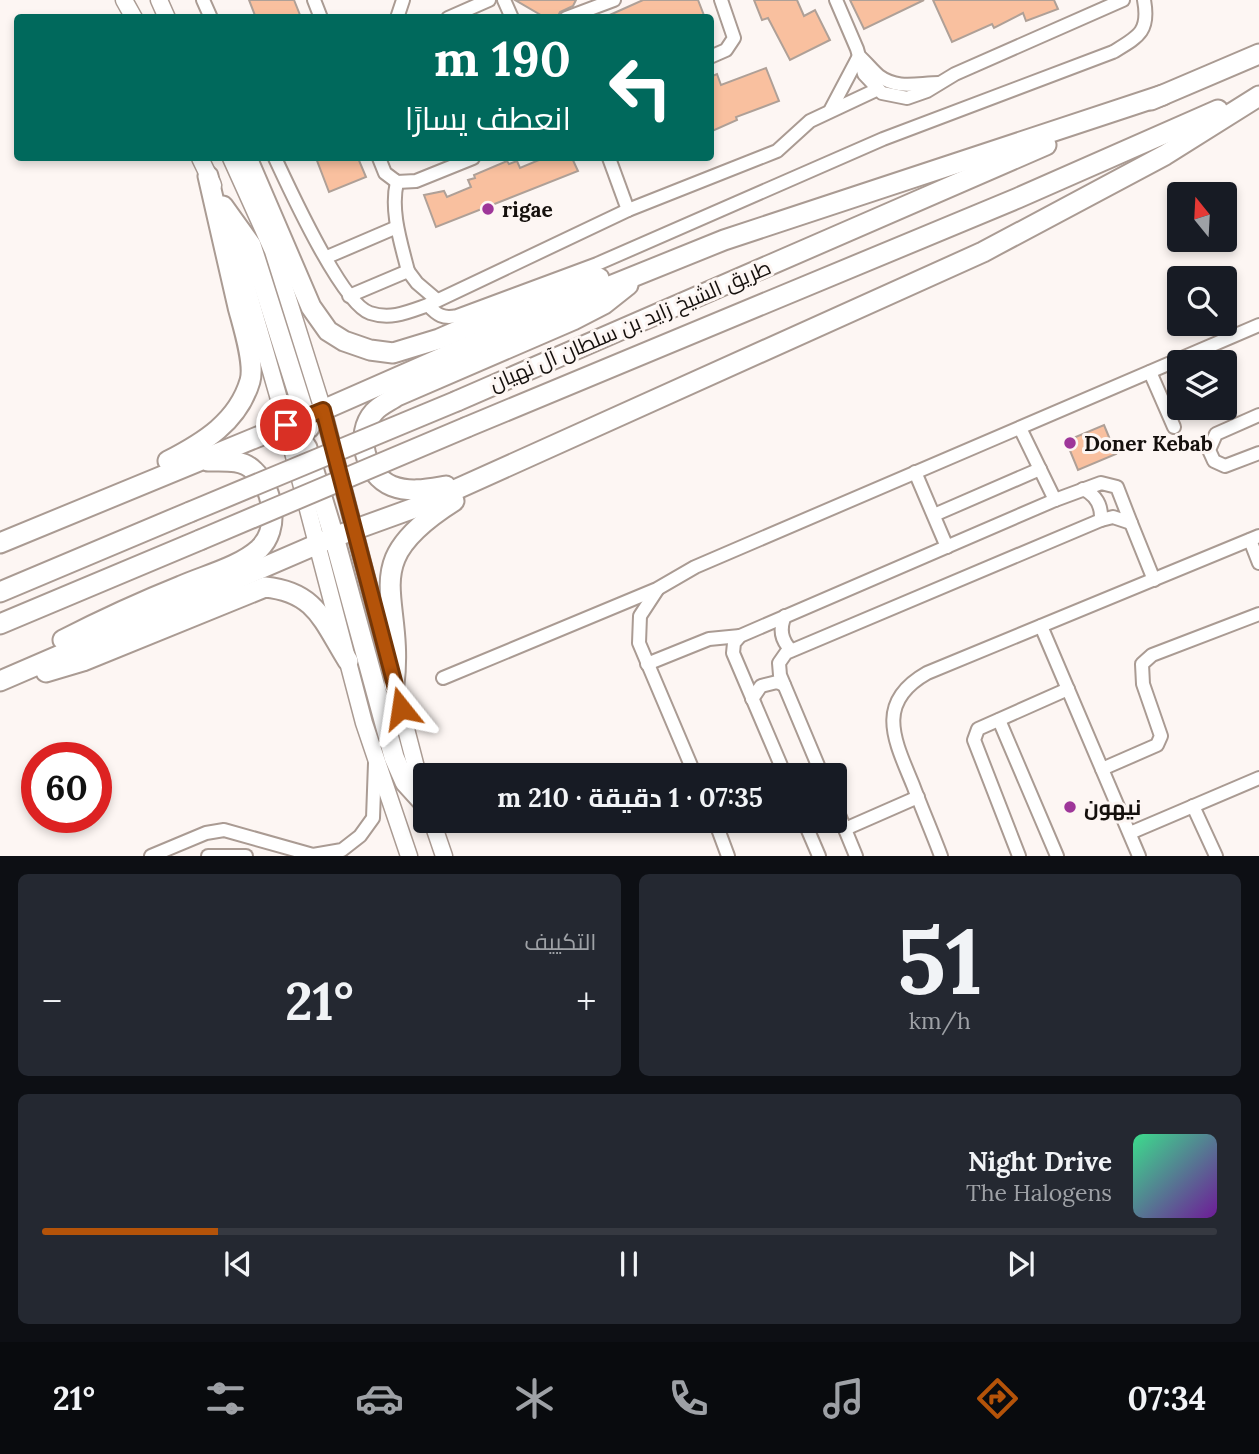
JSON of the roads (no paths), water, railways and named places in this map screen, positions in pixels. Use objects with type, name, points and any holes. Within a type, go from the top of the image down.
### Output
[{"type":"highway","name":"طريق الشيخ زايد بن سلطان آل نهيان","points":[[0,592],[457,401],[1259,54]]},
{"type":"highway","name":"طريق الشيخ زايد بن سلطان آل نهيان","points":[[0,624],[1006,203],[1259,94]]},
{"type":"highway","points":[[0,681],[326,540],[417,507],[983,252],[1165,155],[1259,94]]},
{"type":"highway","points":[[0,542],[286,425],[645,271],[775,222],[1163,95]]},
{"type":"highway","points":[[248,161],[311,307],[328,331],[344,341],[370,350],[393,354],[439,339],[559,290],[602,277],[645,271]]},
{"type":"highway","points":[[40,526],[202,443],[226,423],[242,400],[251,379],[247,347],[208,176]]},
{"type":"highway","points":[[223,206],[251,245],[314,413],[337,513],[353,529]]},
{"type":"highway","points":[[481,478],[417,491],[391,485],[376,474],[365,453],[363,429],[374,411],[397,396],[593,309],[645,271]]},
{"type":"highway","points":[[286,425],[295,429],[307,448],[326,540],[386,734],[405,782],[413,790]]},
{"type":"highway","points":[[0,681],[28,659],[65,639],[145,601],[236,563],[259,548],[273,529],[269,495],[254,470],[234,460],[196,461]]},
{"type":"highway","points":[[394,685],[398,655],[389,575],[398,549],[410,533],[428,517],[505,468]]},
{"type":"highway","points":[[0,681],[32,676],[83,662],[265,587],[292,591],[308,600],[348,661]]},
{"type":"main road","points":[[201,161],[223,206],[286,425]]},
{"type":"main road","points":[[232,161],[273,251],[315,386],[314,413]]},
{"type":"main road","points":[[353,529],[414,763]]},
{"type":"main road","points":[[326,540],[348,661],[375,758],[409,856]]},
{"type":"main road","points":[[436,833],[444,856]]},
{"type":"street","points":[[457,14],[489,0]]},
{"type":"street","points":[[577,14],[614,0]]},
{"type":"street","points":[[714,55],[726,50],[734,38],[721,0]]},
{"type":"street","points":[[836,0],[864,74],[876,90],[907,98],[1124,0]]},
{"type":"street","points":[[397,182],[394,193],[397,227],[408,271],[432,302],[436,314],[447,318],[457,316],[597,264],[883,139],[1113,52],[1137,38],[1145,25],[1144,0]]},
{"type":"street","points":[[859,56],[880,76],[895,84],[910,86],[939,82]]},
{"type":"street","points":[[831,109],[859,56]]},
{"type":"street","points":[[276,161],[349,296],[369,313],[397,317],[628,210],[777,151],[810,121],[876,90]]},
{"type":"street","points":[[380,161],[385,173],[397,182],[416,181],[466,161]]},
{"type":"street","points":[[610,161],[628,210]]},
{"type":"street","points":[[327,257],[397,227]]},
{"type":"street","points":[[349,296],[408,271]]},
{"type":"street","points":[[443,678],[657,589],[695,567],[1259,325]]},
{"type":"street","points":[[1150,372],[1174,427]]},
{"type":"street","points":[[1259,415],[1216,434],[1209,450],[1214,461],[1225,466],[1259,453]]},
{"type":"street","points":[[1020,428],[1055,500]]},
{"type":"street","points":[[934,516],[1040,469]]},
{"type":"street","points":[[915,472],[947,547]]},
{"type":"street","points":[[647,664],[709,639],[740,636],[1055,500],[1101,483],[1117,487],[1154,580]]},
{"type":"street","points":[[1083,489],[1093,495],[1099,504],[1101,520]]},
{"type":"street","points":[[817,763],[784,685],[779,663],[786,653],[1101,520],[1113,517],[1131,523]]},
{"type":"street","points":[[942,856],[894,738],[893,716],[899,698],[911,684],[927,673],[1254,538],[1259,563]]},
{"type":"street","points":[[657,589],[640,616],[639,643],[690,763]]},
{"type":"street","points":[[1102,769],[1157,745],[1161,736],[1143,684],[1142,664],[1152,655],[1259,614]]},
{"type":"street","points":[[785,616],[782,637],[792,650]]},
{"type":"street","points":[[1041,626],[1139,856]]},
{"type":"street","points":[[740,636],[734,643],[733,653],[780,763]]},
{"type":"street","points":[[752,699],[761,686],[777,682],[784,685]]},
{"type":"street","points":[[1019,856],[974,740],[978,729],[1068,689]]},
{"type":"street","points":[[999,720],[1057,856]]},
{"type":"street","points":[[151,856],[206,833],[224,830],[313,855],[355,849],[373,818],[375,758]]},
{"type":"street","points":[[1130,833],[1259,778]]},
{"type":"street","points":[[847,828],[918,797]]},
{"type":"street","points":[[1194,806],[1216,856]]},
{"type":"street","points":[[719,833],[726,855]]},
{"type":"street","points":[[809,833],[819,856]]},
{"type":"street","points":[[847,833],[856,856]]},
{"type":"street","points":[[208,856],[246,856]]},
{"type":"place","name":"rigae","points":[[488,209]]},
{"type":"place","name":"Doner Kebab","points":[[1070,443]]},
{"type":"place","name":"نيهون","points":[[1070,807]]}]
